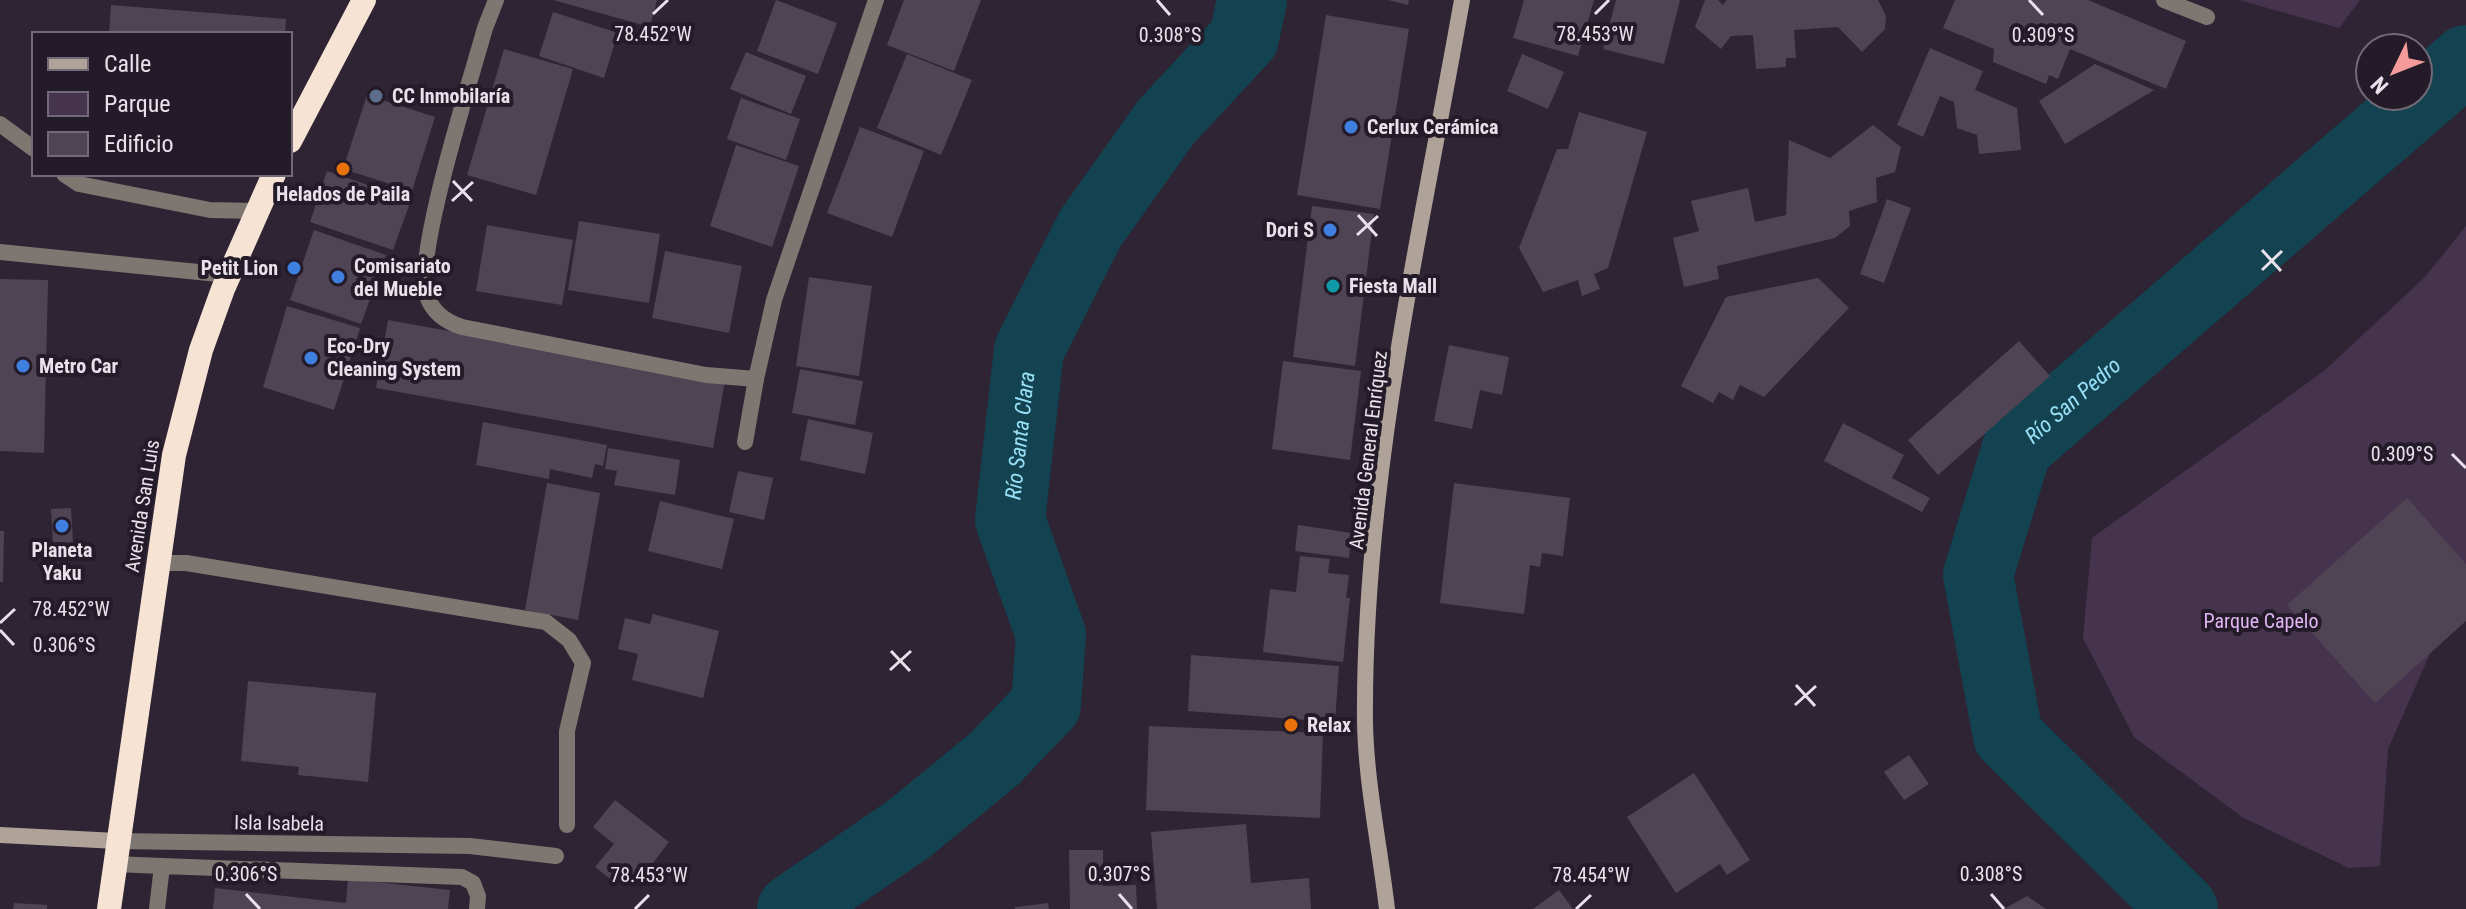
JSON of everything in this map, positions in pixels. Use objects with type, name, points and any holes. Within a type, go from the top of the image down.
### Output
[{"type":"highway","points":[[292,137],[364,0]]},
{"type":"highway","name":"Avenida San Luis","points":[[109,909],[174,455],[187,401],[228,275],[273,176]]},
{"type":"main road","name":"Avenida General Enríquez","points":[[1387,909],[1365,724],[1372,575],[1387,428],[1462,0]]},
{"type":"main road","name":"Isla Isabela","points":[[0,835],[115,853]]},
{"type":"street","points":[[496,0],[485,28],[425,251],[426,295],[437,313],[446,322],[462,327],[706,375],[756,379]]},
{"type":"street","points":[[745,442],[774,300],[876,0]]},
{"type":"street","points":[[2164,0],[2207,17]]},
{"type":"street","points":[[0,124],[32,148]]},
{"type":"street","points":[[67,176],[79,184],[210,210],[256,211]]},
{"type":"street","points":[[0,252],[228,275]]},
{"type":"street","points":[[157,563],[186,563],[546,622],[569,640],[583,663],[567,731],[567,825]]},
{"type":"street","name":"Isla Isabela","points":[[115,853],[470,846],[556,856]]},
{"type":"street","points":[[115,853],[162,866],[462,877],[473,883],[478,896],[477,909]]},
{"type":"street","points":[[157,909],[162,866]]},
{"type":"green space","points":[[2239,0],[2360,0],[2339,28]]},
{"type":"green space","name":"Parque Capelo","points":[[2466,226],[2466,572],[2388,749],[2380,866],[2349,868],[2242,817],[2134,737],[2083,638],[2092,538],[2324,371],[2424,278]]},
{"type":"building","points":[[553,0],[657,0],[650,27]]},
{"type":"building","points":[[776,0],[837,23],[818,74],[757,51]]},
{"type":"building","points":[[904,0],[981,0],[954,71],[887,45]]},
{"type":"building","points":[[1388,0],[1409,0],[1408,5]]},
{"type":"building","points":[[1524,0],[1594,0],[1578,56],[1513,38]]},
{"type":"building","points":[[1616,0],[1680,0],[1664,64],[1603,49]]},
{"type":"building","points":[[1705,0],[1718,0],[1723,5],[1727,0],[1878,0],[1886,16],[1885,29],[1862,52],[1838,27],[1794,30],[1796,58],[1786,58],[1786,67],[1756,69],[1753,35],[1731,36],[1721,49],[1695,27]]},
{"type":"building","points":[[1955,0],[2088,0],[2186,41],[2166,89],[2070,49],[2058,79],[2049,75],[2046,84],[1993,62],[1994,49],[1943,28]]},
{"type":"building","points":[[111,5],[286,19],[285,32],[109,32]]},
{"type":"building","points":[[553,12],[618,33],[604,78],[539,56]]},
{"type":"building","points":[[1326,15],[1409,29],[1380,209],[1297,195]]},
{"type":"building","points":[[1930,48],[1983,71],[1975,90],[2017,108],[2021,150],[1979,154],[1977,135],[1957,128],[1954,102],[1940,96],[1923,137],[1897,125]]},
{"type":"building","points":[[504,49],[573,69],[536,195],[467,175]]},
{"type":"building","points":[[746,52],[806,76],[791,114],[730,89]]},
{"type":"building","points":[[907,54],[972,80],[941,155],[877,128]]},
{"type":"building","points":[[1522,54],[1564,72],[1548,109],[1507,91]]},
{"type":"building","points":[[2095,64],[2154,90],[2065,144],[2039,101]]},
{"type":"building","points":[[367,95],[435,117],[412,191],[343,169]]},
{"type":"building","points":[[741,98],[800,119],[786,160],[727,139]]},
{"type":"building","points":[[1579,112],[1647,132],[1608,268],[1594,274],[1600,289],[1582,296],[1578,280],[1543,292],[1519,248],[1557,149],[1568,149]]},
{"type":"building","points":[[1873,125],[1901,147],[1895,172],[1876,178],[1877,202],[1849,211],[1850,226],[1835,238],[1717,266],[1719,279],[1684,287],[1673,238],[1699,231],[1691,201],[1748,188],[1755,222],[1786,215],[1789,140],[1830,158]]},
{"type":"building","points":[[860,127],[924,151],[892,237],[827,213]]},
{"type":"building","points":[[736,145],[799,166],[772,247],[710,226]]},
{"type":"building","points":[[327,171],[411,200],[393,250],[310,222]]},
{"type":"building","points":[[1887,199],[1911,208],[1884,283],[1860,274]]},
{"type":"building","name":"Fiesta Mall","points":[[1312,206],[1374,214],[1355,366],[1293,357]]},
{"type":"building","points":[[579,221],[660,234],[649,303],[568,290]]},
{"type":"building","points":[[487,225],[573,240],[562,305],[476,291]]},
{"type":"building","name":"Comisariato del Mueble","points":[[314,230],[386,255],[361,324],[290,300]]},
{"type":"building","points":[[665,251],[742,266],[729,333],[652,318]]},
{"type":"building","points":[[809,277],[872,286],[859,376],[796,366]]},
{"type":"building","points":[[1818,278],[1849,308],[1764,397],[1740,385],[1733,400],[1719,392],[1713,403],[1681,386],[1726,297]]},
{"type":"building","name":"Metro Car","points":[[0,279],[48,280],[44,453],[0,451]]},
{"type":"building","name":"Eco-Dry Cleaning System","points":[[287,306],[360,328],[334,410],[263,387]]},
{"type":"building","points":[[388,320],[725,381],[713,448],[376,388]]},
{"type":"building","points":[[2019,341],[2050,376],[1938,475],[1908,440]]},
{"type":"building","points":[[1449,345],[1509,357],[1502,395],[1480,390],[1472,429],[1434,421]]},
{"type":"building","points":[[1283,361],[1361,371],[1350,460],[1272,449]]},
{"type":"building","points":[[800,369],[863,381],[855,425],[792,413]]},
{"type":"building","points":[[808,419],[873,433],[865,474],[800,460]]},
{"type":"building","points":[[483,422],[607,445],[603,466],[595,464],[592,478],[550,469],[549,479],[476,465]]},
{"type":"building","points":[[1843,423],[1904,455],[1892,478],[1930,498],[1922,512],[1824,461]]},
{"type":"building","points":[[608,448],[680,460],[675,495],[614,485],[617,471],[605,469]]},
{"type":"building","points":[[738,471],[773,478],[764,520],[729,512]]},
{"type":"building","points":[[547,483],[600,493],[578,620],[525,610]]},
{"type":"building","points":[[1454,483],[1570,498],[1563,556],[1542,553],[1540,567],[1530,565],[1524,614],[1440,603]]},
{"type":"building","points":[[2407,498],[2466,564],[2466,621],[2375,703],[2287,605]]},
{"type":"building","points":[[660,501],[734,519],[722,569],[648,551]]},
{"type":"building","name":"Planeta Yaku","points":[[71,508],[73,543],[53,543],[51,509]]},
{"type":"building","points":[[1298,525],[1352,533],[1349,558],[1295,551]]},
{"type":"building","points":[[0,531],[4,531],[3,582],[0,582]]},
{"type":"building","points":[[1300,556],[1330,559],[1328,573],[1349,575],[1346,598],[1350,598],[1343,662],[1263,652],[1270,589],[1296,592]]},
{"type":"building","points":[[653,614],[719,631],[703,698],[632,680],[638,654],[618,649],[625,618],[650,624]]},
{"type":"building","points":[[1191,655],[1339,666],[1335,722],[1188,711]]},
{"type":"building","points":[[248,681],[376,693],[368,782],[298,775],[299,767],[241,761]]},
{"type":"building","points":[[1149,726],[1323,733],[1320,818],[1146,810]]},
{"type":"building","points":[[1909,755],[1929,784],[1904,800],[1884,772]]},
{"type":"building","points":[[1694,773],[1750,860],[1727,875],[1720,864],[1676,893],[1627,817]]},
{"type":"building","points":[[615,800],[669,842],[640,880],[626,869],[615,883],[595,867],[614,844],[593,827]]},
{"type":"building","points":[[1246,824],[1251,883],[1309,878],[1311,909],[1157,909],[1151,832]]},
{"type":"building","points":[[1069,850],[1103,850],[1103,886],[1136,885],[1137,909],[1070,909]]},
{"type":"building","points":[[348,879],[450,890],[448,909],[213,909],[215,888],[346,903]]},
{"type":"building","points":[[1559,890],[1573,909],[1533,909]]},
{"type":"building","points":[[2027,896],[2046,909],[2004,909]]},
{"type":"building","points":[[14,903],[47,905],[47,909],[13,909]]},
{"type":"building","points":[[1048,903],[1049,909],[1015,909],[1015,907]]},
{"type":"waterway","name":"Río Santa Clara","points":[[792,909],[910,828],[994,759],[1046,705],[1051,635],[1010,520],[1029,350],[1090,229],[1166,122],[1244,38],[1252,0]]},
{"type":"waterway","name":"Río San Pedro","points":[[2183,909],[2008,736],[1978,575],[2017,448],[2466,60]]},
{"type":"place","name":"CC Inmobilaría","points":[[376,96]]},
{"type":"place","name":"Cerlux Cerámica","points":[[1351,127]]},
{"type":"place","name":"Helados de Paila","points":[[343,169]]},
{"type":"place","name":"Dori S","points":[[1330,230]]},
{"type":"place","name":"Petit Lion","points":[[294,268]]},
{"type":"place","name":"Comisariato del Mueble","points":[[338,277]]},
{"type":"place","name":"Fiesta Mall","points":[[1333,286]]},
{"type":"place","name":"Eco-Dry Cleaning System","points":[[311,358]]},
{"type":"place","name":"Metro Car","points":[[23,366]]},
{"type":"place","name":"Planeta Yaku","points":[[62,526]]},
{"type":"place","name":"Relax","points":[[1291,725]]}]
